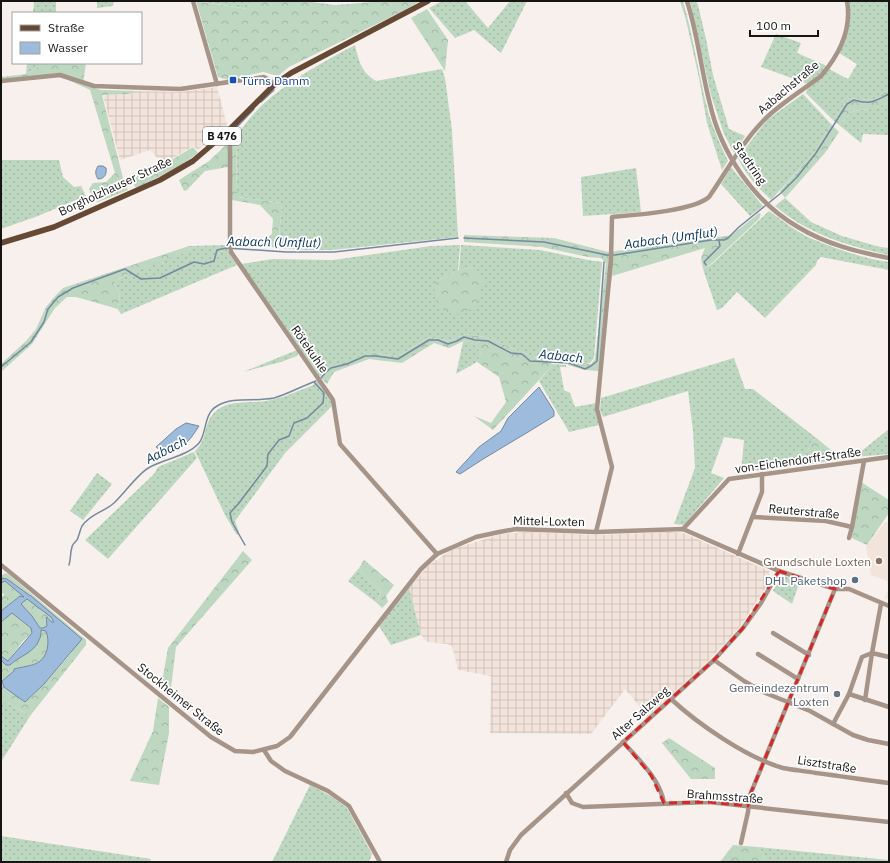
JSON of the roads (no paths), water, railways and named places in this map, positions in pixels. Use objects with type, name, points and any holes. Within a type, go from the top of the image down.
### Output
[{"type":"main road","name":"Borgholzhauser Straße","points":[[1,243],[54,226],[160,180],[193,162],[228,131],[274,85],[291,73],[428,1]]},
{"type":"street","points":[[193,1],[218,84]]},
{"type":"street","name":"Stadtring","points":[[687,1],[715,123],[728,152],[737,167],[761,197],[776,212],[796,226],[826,241],[867,254],[889,258]]},
{"type":"street","name":"Aabachstraße","points":[[596,532],[612,467],[597,409],[611,259],[612,217],[674,209],[704,201],[709,197],[731,162],[765,119],[821,76],[828,68],[843,41],[847,28],[849,18],[847,1]]},
{"type":"street","points":[[1,81],[60,75],[94,86],[180,89],[264,77],[274,85]]},
{"type":"street","name":"Rötekuhle","points":[[228,131],[230,136],[231,252],[334,400],[340,444],[437,554]]},
{"type":"street","name":"von-Eichendorff-Straße","points":[[682,529],[729,479],[889,457]]},
{"type":"street","name":"Reuterstraße","points":[[849,538],[864,460]]},
{"type":"street","points":[[738,554],[762,492],[762,474]]},
{"type":"street","name":"Reuterstraße","points":[[753,517],[826,521],[852,527]]},
{"type":"street","name":"Mittel-Loxten","points":[[264,750],[276,746],[290,736],[421,569],[437,554],[476,537],[516,529],[596,532],[682,529],[779,571],[835,589],[849,589],[875,599],[881,604],[889,606]]},
{"type":"street","name":"Stockheimer Straße","points":[[1,565],[211,738],[235,751],[253,752],[264,750]]},
{"type":"street","name":"Alter Salzweg","points":[[506,862],[510,850],[521,835],[714,660],[743,628],[761,603],[779,571]]},
{"type":"street","points":[[741,843],[750,795],[835,589]]},
{"type":"street","points":[[865,700],[881,604]]},
{"type":"street","points":[[773,633],[809,655]]},
{"type":"street","points":[[833,724],[849,694],[862,657],[872,653],[889,657]]},
{"type":"street","points":[[758,654],[798,679]]},
{"type":"street","points":[[714,660],[744,681],[788,703],[810,711],[853,735],[868,740],[889,744]]},
{"type":"street","points":[[849,694],[889,707]]},
{"type":"street","name":"Lisztstraße","points":[[671,699],[688,715],[717,734],[751,755],[782,768],[889,783]]},
{"type":"street","points":[[623,742],[651,775],[663,797],[664,803]]},
{"type":"street","points":[[264,750],[271,761],[285,771],[328,791],[348,806],[380,862]]},
{"type":"street","name":"Brahmsstraße","points":[[566,793],[572,803],[583,807],[709,802],[889,822]]},
{"type":"water","points":[[98,166],[103,166],[106,168],[106,174],[100,179],[96,176],[96,169]]},
{"type":"water","points":[[539,387],[554,411],[554,416],[460,474],[456,472],[479,447],[501,431],[508,418]]},
{"type":"water","points":[[186,423],[199,426],[186,443],[178,449],[166,454],[156,447],[176,429]]},
{"type":"water","points":[[1,578],[7,579],[31,596],[82,639],[44,684],[25,702],[4,687],[2,681],[14,671],[14,669],[34,664],[42,659],[48,644],[47,635],[46,631],[41,630],[40,638],[34,648],[10,665],[6,665],[1,660],[1,656],[8,661],[32,633],[31,628],[12,613],[1,622],[1,611],[20,596],[24,597],[5,581],[1,583]],"holes":[[[27,599],[51,617],[54,622],[46,617],[47,626],[40,628],[21,604]]]},
{"type":"waterway","points":[[261,102],[274,90]]},
{"type":"waterway","name":"Aabach (Umflut)","points":[[464,238],[544,242],[607,255],[711,240],[724,240],[781,193],[797,177],[816,153],[847,104],[854,100],[872,102],[889,94]]},
{"type":"waterway","points":[[234,130],[254,109]]},
{"type":"waterway","name":"Aabach (Umflut)","points":[[1,367],[31,342],[44,322],[48,309],[58,297],[73,288],[125,269],[141,279],[160,278],[194,262],[204,264],[214,261],[217,250],[226,248],[286,252],[334,252],[458,238]]},
{"type":"waterway","points":[[706,265],[704,262],[720,246],[719,241]]},
{"type":"waterway","name":"Aabach","points":[[321,378],[331,368],[347,364],[365,356],[398,359],[429,340],[438,340],[448,344],[464,337],[488,341],[511,353],[522,354],[530,361],[569,363],[585,369],[597,361],[604,262]]},
{"type":"waterway","name":"Aabach","points":[[69,565],[72,546],[77,540],[85,522],[114,503],[145,470],[189,451],[199,443],[209,414],[217,406],[237,400],[274,398],[316,381]]},
{"type":"waterway","points":[[245,545],[232,522],[230,513],[267,466],[268,454],[279,440],[289,436],[294,423],[307,418],[323,403],[324,393],[314,382]]},
{"type":"place","name":"Türns Damm","points":[[233,80]]},
{"type":"place","name":"Grundschule Loxten","points":[[879,561]]},
{"type":"place","name":"DHL Paketshop","points":[[855,580]]},
{"type":"place","name":"Gemeindezentrum Loxten","points":[[837,694]]}]
